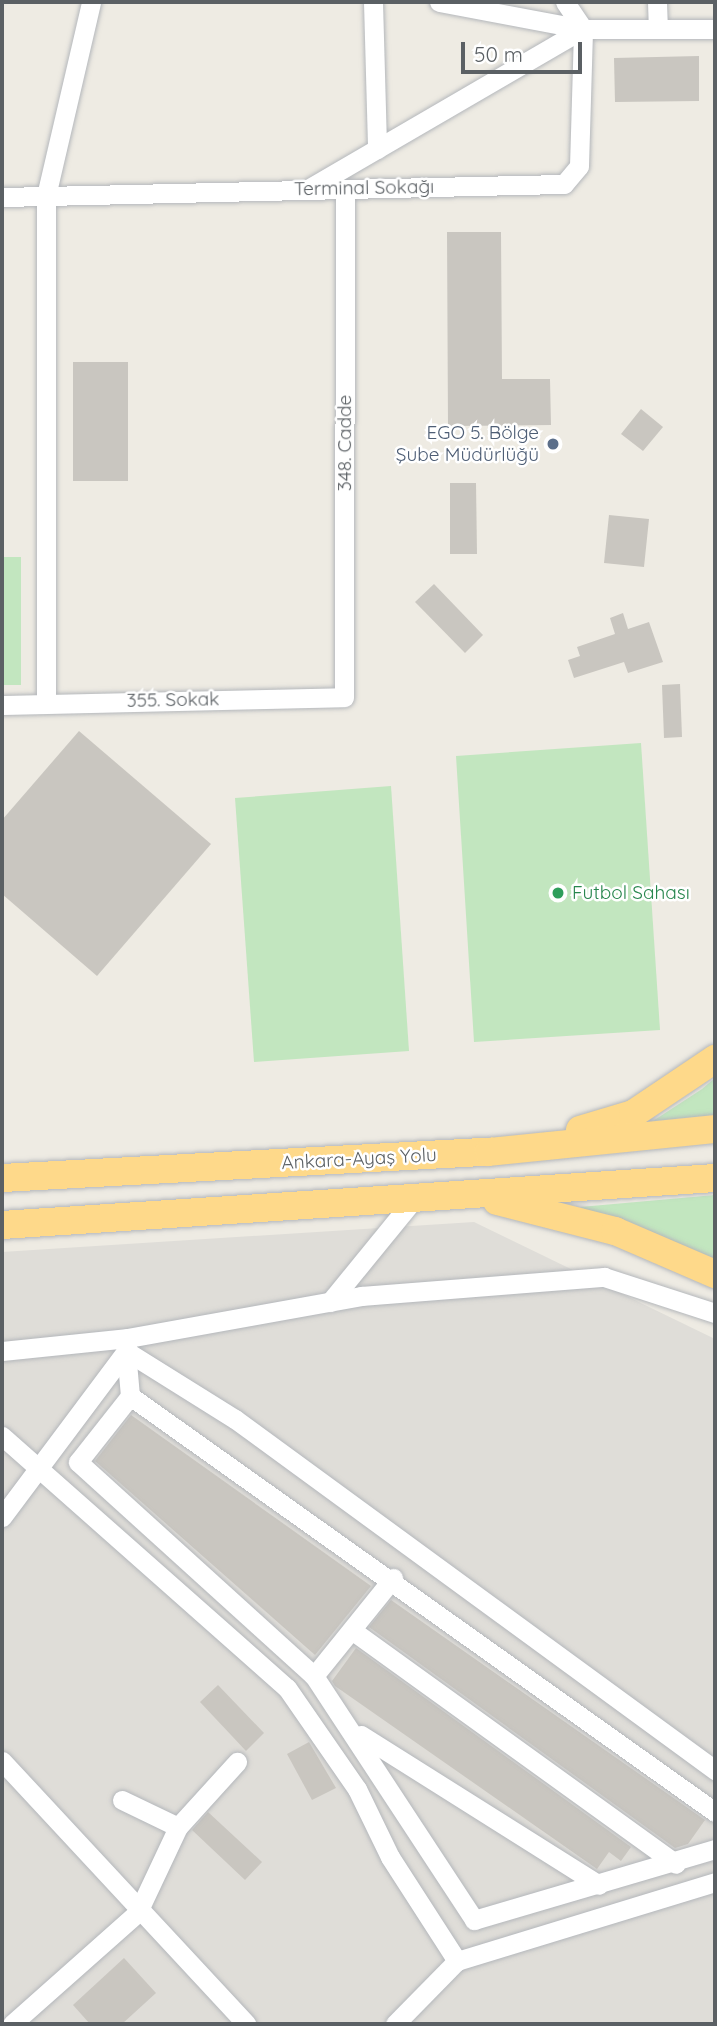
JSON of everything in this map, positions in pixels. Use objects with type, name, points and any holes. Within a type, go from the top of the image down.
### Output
[{"type":"highway","points":[[489,1152],[634,1114],[715,1059]]},
{"type":"highway","name":"Ankara-Ayaş Yolu","points":[[2,1178],[489,1152],[715,1129]]},
{"type":"highway","points":[[2,1225],[474,1196],[715,1178]]},
{"type":"highway","points":[[474,1196],[615,1231],[715,1274]]},
{"type":"street","points":[[46,703],[46,196],[91,2]]},
{"type":"street","points":[[373,2],[377,149]]},
{"type":"street","points":[[439,2],[583,29],[715,29]]},
{"type":"street","points":[[565,2],[583,29]]},
{"type":"street","points":[[657,2],[658,29]]},
{"type":"street","points":[[306,190],[583,29]]},
{"type":"street","name":"Terminal Sokağı","points":[[2,197],[564,184],[575,178],[583,29]]},
{"type":"street","name":"348. Cadde","points":[[344,697],[345,189]]},
{"type":"street","name":"355. Sokak","points":[[2,705],[344,697]]},
{"type":"street","points":[[330,1302],[414,1199]]},
{"type":"street","points":[[2,1351],[127,1344],[330,1302],[604,1277],[715,1313]]},
{"type":"street","points":[[127,1344],[130,1396],[78,1462],[314,1676],[357,1733],[474,1920],[676,1864],[715,1849]]},
{"type":"street","points":[[2,1517],[40,1469],[127,1344]]},
{"type":"street","points":[[127,1344],[235,1419],[715,1770]]},
{"type":"street","points":[[130,1396],[393,1578],[715,1812]]},
{"type":"street","points":[[2,1436],[287,1688],[357,1789],[390,1857],[457,1961]]},
{"type":"street","points":[[314,1676],[353,1631],[393,1578]]},
{"type":"street","points":[[353,1631],[676,1864]]},
{"type":"street","points":[[357,1733],[599,1885]]},
{"type":"street","points":[[2,1761],[138,1912],[246,2024]]},
{"type":"street","points":[[12,2024],[138,1912],[178,1827],[237,1762]]},
{"type":"street","points":[[122,1800],[178,1827]]},
{"type":"street","points":[[395,2024],[457,1961],[715,1882]]},
{"type":"shaded area","points":[[474,1222],[715,1339],[715,2024],[2,2024],[2,1252]]},
{"type":"green space","points":[[2,557],[21,557],[21,685],[2,685]]},
{"type":"green space","name":"Futbol Sahası","points":[[641,743],[660,1030],[474,1042],[456,756]]},
{"type":"green space","points":[[391,786],[409,1051],[254,1062],[235,798]]},
{"type":"green space","points":[[715,1078],[715,1115],[653,1121],[702,1089]]},
{"type":"green space","points":[[715,1195],[715,1264],[580,1207]]},
{"type":"building","points":[[699,56],[699,101],[615,102],[614,58]]},
{"type":"building","points":[[447,232],[501,232],[502,379],[550,379],[551,425],[448,426]]},
{"type":"building","points":[[73,362],[128,362],[128,481],[73,481]]},
{"type":"building","points":[[641,409],[663,427],[643,451],[621,434]]},
{"type":"building","points":[[450,483],[476,483],[477,554],[450,554]]},
{"type":"building","points":[[609,515],[649,519],[644,567],[604,563]]},
{"type":"building","points":[[434,584],[483,635],[465,653],[415,602]]},
{"type":"building","points":[[623,613],[628,629],[649,622],[663,662],[628,673],[624,662],[574,678],[568,660],[580,656],[577,647],[615,634],[610,618]]},
{"type":"building","points":[[680,684],[682,737],[664,738],[662,685]]},
{"type":"building","points":[[79,731],[211,844],[97,976],[2,894],[2,820]]},
{"type":"building","points":[[131,1415],[371,1586],[315,1655],[95,1461]]},
{"type":"building","points":[[391,1600],[705,1820],[688,1844],[675,1848],[369,1627]]},
{"type":"building","points":[[356,1648],[631,1847],[621,1861],[609,1852],[597,1869],[335,1686],[332,1681]]},
{"type":"building","points":[[218,1685],[264,1733],[246,1751],[200,1702]]},
{"type":"building","points":[[309,1742],[336,1788],[312,1800],[287,1754]]},
{"type":"building","points":[[208,1812],[262,1862],[245,1880],[192,1830]]},
{"type":"building","points":[[124,1958],[156,1993],[122,2024],[90,2024],[73,2005]]},
{"type":"place","name":"EGO 5. Bölge Şube Müdürlüğü","points":[[553,444]]},
{"type":"place","name":"Futbol Sahası","points":[[558,893]]}]
